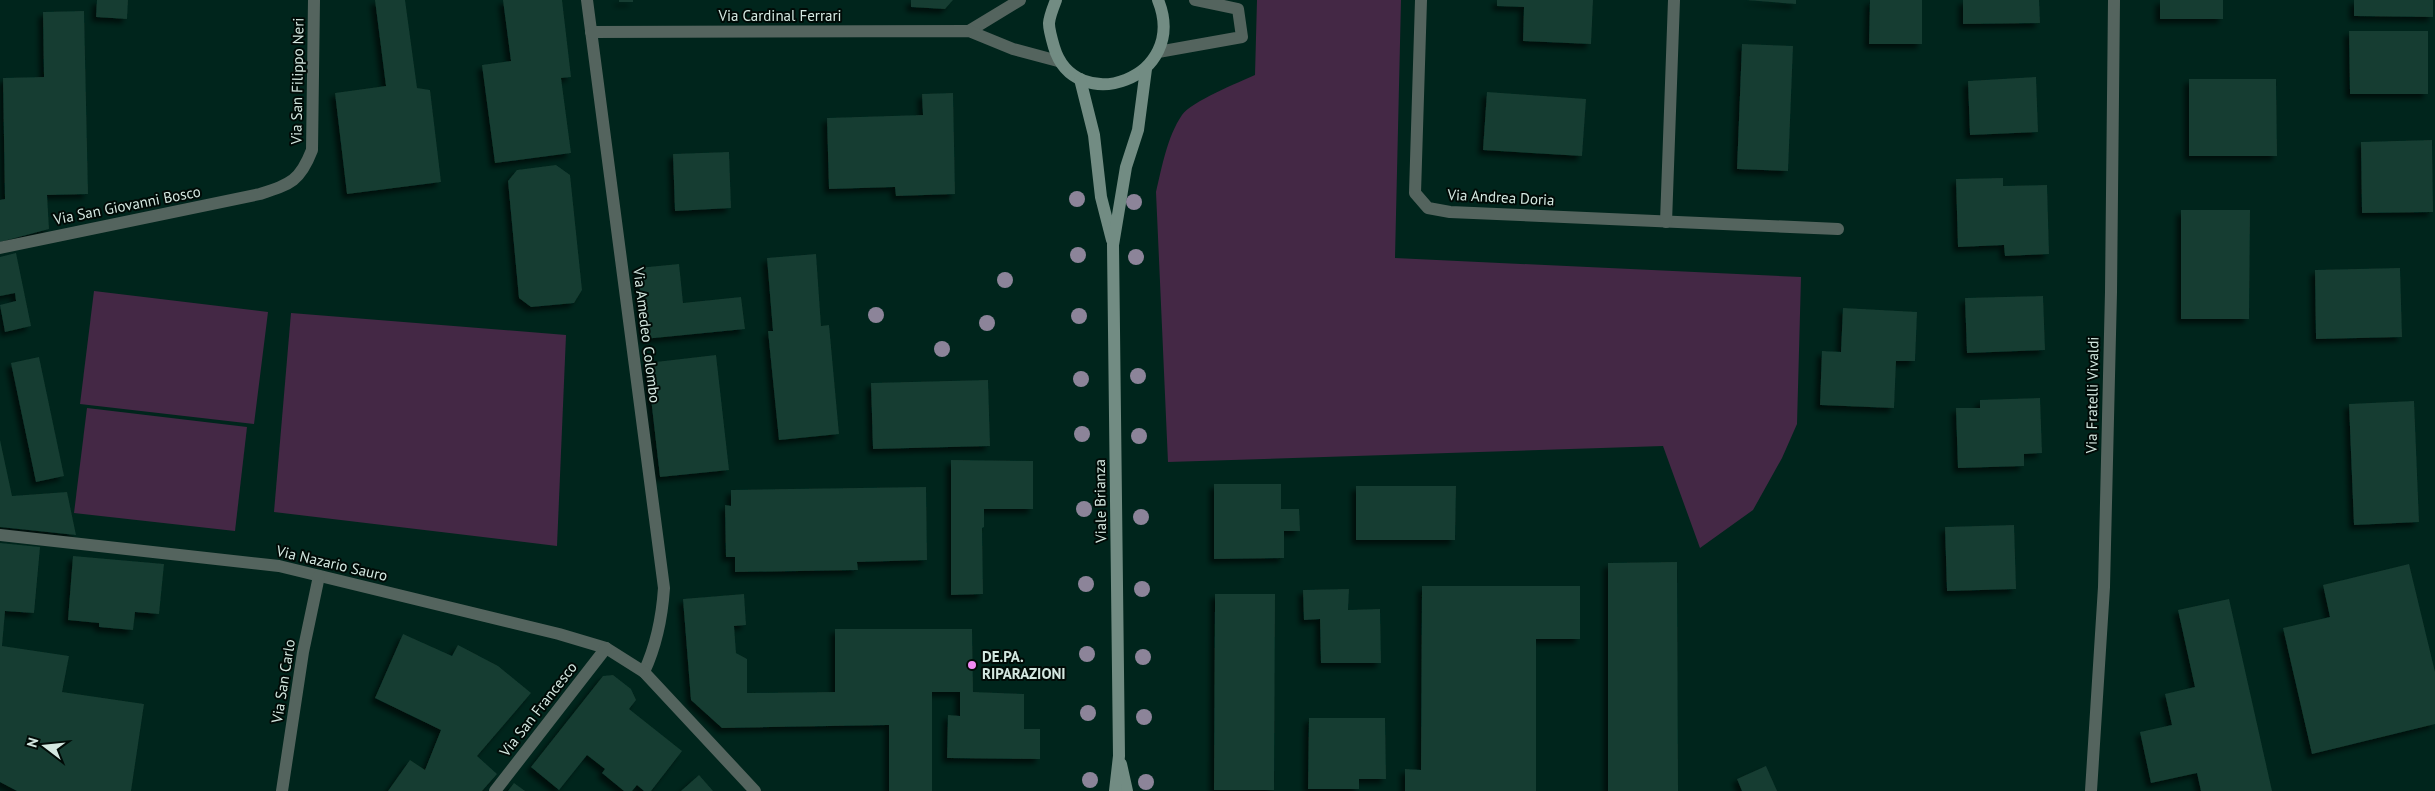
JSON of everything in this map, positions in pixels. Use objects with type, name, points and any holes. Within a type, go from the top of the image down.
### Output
[{"type":"main road","points":[[1056,0],[1047,23],[1058,60]]},
{"type":"main road","name":"Viale Brianza","points":[[1058,60],[1080,79],[1097,84],[1114,84],[1131,78],[1146,69],[1158,52],[1164,33],[1163,14],[1158,0]]},
{"type":"main road","name":"Viale Brianza","points":[[1115,791],[1119,756],[1113,245],[1126,167],[1138,130],[1146,69]]},
{"type":"main road","name":"Viale Brianza","points":[[1080,79],[1094,135],[1101,198],[1113,245]]},
{"type":"main road","name":"Viale Brianza","points":[[1119,756],[1128,791]]},
{"type":"street","name":"Via San Filippo Neri","points":[[260,194],[289,185],[305,169],[312,150],[314,0]]},
{"type":"street","name":"Via Amedeo Colombo","points":[[587,0],[664,588],[662,618],[654,650],[644,672]]},
{"type":"street","points":[[969,32],[1020,0]]},
{"type":"street","points":[[1158,52],[1242,37],[1238,9],[1195,0]]},
{"type":"street","name":"Via Andrea Doria","points":[[1421,0],[1415,193],[1428,208],[1450,212],[1838,229]]},
{"type":"street","points":[[1666,222],[1674,0]]},
{"type":"street","name":"Via Fratelli Vivaldi","points":[[2091,791],[2104,588],[2111,292],[2114,0]]},
{"type":"street","name":"Via Cardinal Ferrari","points":[[592,32],[969,32],[1013,49],[1058,60]]},
{"type":"street","name":"Via San Giovanni Bosco","points":[[0,248],[260,194]]},
{"type":"street","name":"Via Nazario Sauro","points":[[0,535],[279,566],[606,648],[644,672],[755,791]]},
{"type":"street","name":"Via San Carlo","points":[[282,791],[304,652],[319,576]]},
{"type":"street","name":"Via San Francesco","points":[[495,791],[606,648]]},
{"type":"shaded area","points":[[1257,0],[1401,0],[1395,258],[1801,277],[1797,424],[1782,458],[1753,510],[1700,548],[1663,446],[1168,462],[1156,192],[1172,133],[1182,115],[1205,98],[1255,75]]},
{"type":"shaded area","points":[[94,291],[268,312],[254,424],[80,404]]},
{"type":"shaded area","points":[[291,313],[566,335],[557,546],[274,512]]},
{"type":"shaded area","points":[[87,408],[247,427],[235,531],[74,513]]},
{"type":"building","points":[[97,0],[128,0],[127,19],[96,17]]},
{"type":"building","points":[[375,0],[405,0],[417,88],[430,90],[441,182],[347,194],[335,93],[386,86]]},
{"type":"building","points":[[503,0],[562,0],[571,77],[561,78],[571,153],[495,163],[482,65],[511,61]]},
{"type":"building","points":[[619,0],[633,0],[633,2],[619,2]]},
{"type":"building","points":[[911,0],[953,0],[945,9],[911,7]]},
{"type":"building","points":[[1497,0],[1593,0],[1591,44],[1523,41],[1524,7],[1497,6]]},
{"type":"building","points":[[1746,0],[1796,0],[1796,4]]},
{"type":"building","points":[[1870,0],[1922,0],[1922,44],[1869,44]]},
{"type":"building","points":[[1963,0],[2039,0],[2040,23],[1963,24]]},
{"type":"building","points":[[2160,0],[2223,0],[2223,19],[2160,19]]},
{"type":"building","points":[[2354,0],[2433,0],[2433,17],[2354,16]]},
{"type":"building","points":[[84,11],[88,194],[47,195],[49,229],[0,242],[0,200],[5,199],[3,78],[44,77],[43,12]]},
{"type":"building","points":[[2349,31],[2428,31],[2428,94],[2350,94]]},
{"type":"building","points":[[1742,44],[1793,46],[1788,171],[1737,169]]},
{"type":"building","points":[[2036,77],[2038,132],[1970,135],[1968,81]]},
{"type":"building","points":[[2189,79],[2276,79],[2277,156],[2189,156]]},
{"type":"building","points":[[1487,92],[1586,99],[1582,156],[1483,150]]},
{"type":"building","points":[[953,93],[955,194],[896,196],[895,187],[829,189],[827,118],[923,115],[922,94]]},
{"type":"building","points":[[2432,140],[2433,212],[2362,213],[2361,142]]},
{"type":"building","points":[[729,152],[731,208],[675,211],[673,154]]},
{"type":"building","points":[[556,165],[570,175],[582,290],[574,303],[531,307],[519,298],[508,181],[517,170]]},
{"type":"building","points":[[2003,178],[2003,186],[2047,185],[2049,254],[2005,256],[2004,245],[1958,247],[1956,179]]},
{"type":"building","points":[[2181,210],[2250,210],[2249,319],[2181,319]]},
{"type":"building","points":[[16,253],[31,326],[5,332],[0,305],[16,301],[15,293],[0,296],[0,257]]},
{"type":"building","points":[[816,254],[821,326],[829,325],[839,434],[779,440],[768,331],[773,331],[767,258]]},
{"type":"building","points":[[679,264],[683,303],[741,297],[745,329],[644,339],[638,268]]},
{"type":"building","points":[[2400,268],[2402,337],[2316,339],[2315,270]]},
{"type":"building","points":[[2043,296],[2045,350],[1967,353],[1965,298]]},
{"type":"building","points":[[1843,308],[1917,312],[1915,361],[1896,361],[1894,408],[1820,405],[1822,351],[1841,352]]},
{"type":"building","points":[[716,355],[729,470],[660,477],[647,363]]},
{"type":"building","points":[[39,357],[64,476],[36,482],[11,363]]},
{"type":"building","points":[[988,380],[990,446],[873,449],[871,383]]},
{"type":"building","points":[[2040,398],[2042,453],[2024,454],[2024,466],[1958,468],[1956,408],[1980,408],[1980,400]]},
{"type":"building","points":[[2414,401],[2419,522],[2354,525],[2349,404]]},
{"type":"building","points":[[0,440],[12,496],[67,492],[76,535],[0,527]]},
{"type":"building","points":[[951,460],[1033,461],[1033,509],[984,509],[984,527],[982,528],[983,594],[951,595]]},
{"type":"building","points":[[1214,484],[1281,484],[1281,509],[1299,509],[1300,531],[1284,531],[1284,558],[1214,559]]},
{"type":"building","points":[[1356,486],[1456,486],[1455,540],[1356,540]]},
{"type":"building","points":[[926,487],[927,560],[857,562],[858,570],[735,572],[735,557],[726,557],[725,505],[731,506],[731,490]]},
{"type":"building","points":[[2014,525],[2016,589],[1947,591],[1945,527]]},
{"type":"building","points":[[0,543],[40,547],[34,613],[5,611],[2,646],[69,656],[62,692],[144,704],[131,791],[17,791],[0,782]]},
{"type":"building","points":[[73,556],[164,564],[159,614],[135,612],[133,630],[99,627],[99,623],[68,620]]},
{"type":"building","points":[[1677,562],[1678,791],[1608,791],[1608,563]]},
{"type":"building","points":[[2409,564],[2435,672],[2435,724],[2312,754],[2283,628],[2330,617],[2323,585]]},
{"type":"building","points":[[1422,586],[1580,586],[1580,639],[1536,639],[1536,791],[1405,791],[1405,769],[1421,770]]},
{"type":"building","points":[[1349,589],[1348,610],[1380,609],[1381,663],[1321,663],[1320,619],[1304,620],[1303,590]]},
{"type":"building","points":[[744,594],[746,625],[734,626],[736,653],[747,659],[747,693],[835,692],[835,629],[972,629],[973,692],[1024,694],[1024,729],[1040,729],[1040,759],[947,758],[948,715],[960,716],[960,692],[932,692],[932,791],[889,791],[889,725],[722,728],[691,700],[683,599]]},
{"type":"building","points":[[1215,594],[1275,594],[1274,790],[1214,790]]},
{"type":"building","points":[[2229,599],[2272,791],[2201,791],[2197,773],[2151,783],[2140,732],[2172,725],[2165,694],[2195,687],[2178,610]]},
{"type":"building","points":[[403,634],[452,656],[458,645],[498,666],[531,693],[477,756],[497,774],[482,791],[388,791],[410,760],[425,770],[441,730],[375,698]]},
{"type":"building","points":[[613,675],[631,689],[636,700],[629,709],[682,751],[651,791],[644,791],[637,785],[632,791],[624,791],[602,773],[605,769],[587,755],[559,790],[531,767],[603,676]]},
{"type":"building","points":[[1309,718],[1385,718],[1386,779],[1359,779],[1359,789],[1308,789]]},
{"type":"building","points":[[1766,766],[1777,791],[1742,791],[1737,779]]},
{"type":"building","points":[[699,775],[713,791],[681,791]]},
{"type":"building","points":[[514,783],[525,791],[508,791]]},
{"type":"place","name":"DE.PA. RIPARAZIONI","points":[[972,665]]}]
